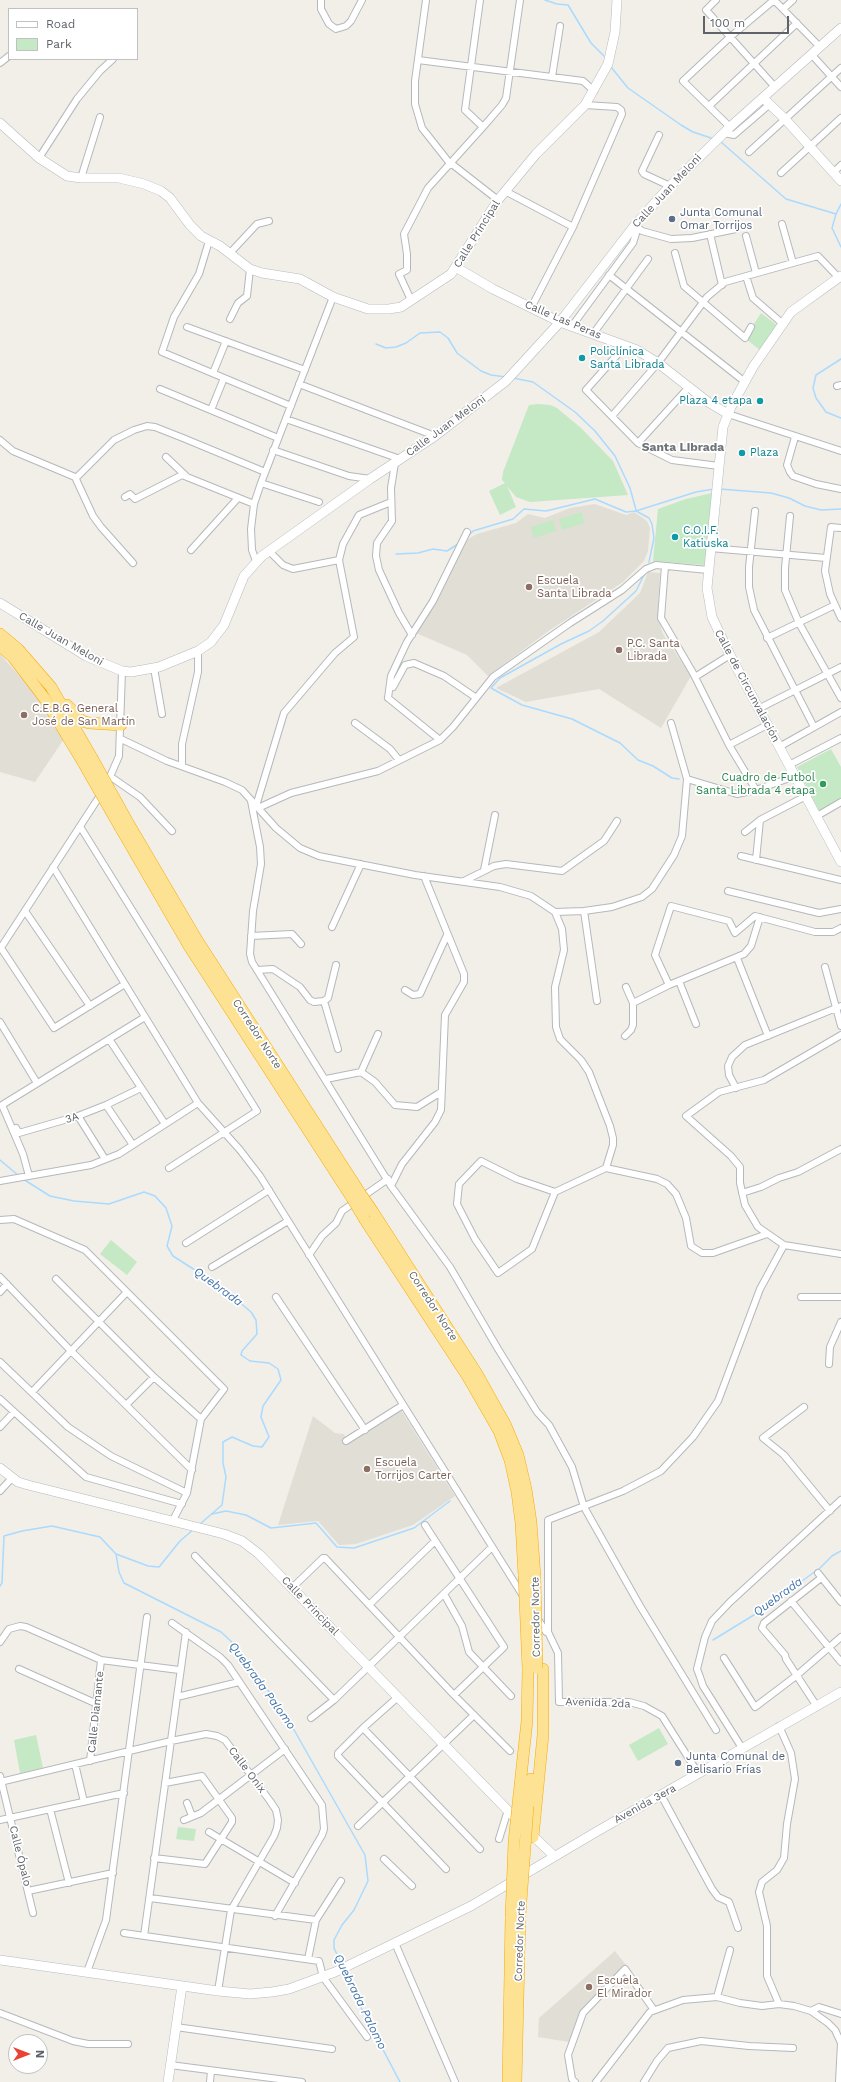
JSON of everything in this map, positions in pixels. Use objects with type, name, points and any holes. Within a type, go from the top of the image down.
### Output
[{"type":"highway","name":"Corredor Norte","points":[[0,634],[22,654],[51,687],[88,761],[124,824],[369,1216],[468,1377],[499,1431],[510,1460],[521,1523],[533,1577]]},
{"type":"highway","name":"Corredor Norte","points":[[0,646],[13,657],[45,699],[88,761]]},
{"type":"highway","points":[[51,687],[82,721],[121,725]]},
{"type":"highway","name":"Corredor Norte","points":[[369,1216],[477,1374],[506,1426],[518,1455],[526,1489],[534,1551],[533,1577],[536,1669],[526,1721],[508,2082]]},
{"type":"highway","points":[[533,1577],[536,1669],[543,1734],[533,1837]]},
{"type":"highway","name":"Corredor Norte","points":[[516,1916],[516,2082]]},
{"type":"street","points":[[321,0],[321,10],[329,24],[336,29],[346,26],[351,21],[362,0]]},
{"type":"street","points":[[426,0],[418,60],[415,104],[422,128],[452,164],[498,200]]},
{"type":"street","points":[[480,0],[465,110],[484,127]]},
{"type":"street","points":[[411,300],[399,274],[407,270],[407,254],[404,234],[428,188],[452,164],[502,106],[506,98],[520,0]]},
{"type":"street","points":[[716,0],[706,10],[729,38],[775,87]]},
{"type":"street","points":[[724,132],[709,106],[683,81],[729,38],[774,0],[820,47]]},
{"type":"street","points":[[783,9],[793,0]]},
{"type":"street","name":"Calle Principal","points":[[0,123],[39,158],[67,176],[81,178],[120,178],[144,184],[161,191],[170,198],[190,225],[209,241],[230,253],[250,269],[262,273],[300,279],[333,297],[368,309],[375,310],[400,306],[451,274],[457,268],[505,191],[536,154],[585,106],[608,64],[615,32],[615,1]]},
{"type":"street","points":[[709,106],[797,23]]},
{"type":"street","points":[[552,77],[560,26]]},
{"type":"street","name":"Calle Juan Meloni","points":[[0,603],[86,656],[122,671],[131,672],[154,668],[198,651],[211,642],[224,625],[244,576],[256,561],[269,550],[370,479],[435,436],[507,380],[560,322],[636,226],[670,186],[724,132],[766,101],[775,87],[841,28]]},
{"type":"street","points":[[812,55],[841,87]]},
{"type":"street","points":[[0,64],[8,57]]},
{"type":"street","points":[[39,158],[77,98],[100,71],[112,60]]},
{"type":"street","points":[[418,60],[583,81],[594,91]]},
{"type":"street","points":[[749,152],[841,68]]},
{"type":"street","points":[[766,101],[785,119],[841,181]]},
{"type":"street","points":[[531,308],[573,227],[622,114],[621,110],[617,107],[585,106]]},
{"type":"street","points":[[81,178],[100,117]]},
{"type":"street","points":[[781,172],[841,118]]},
{"type":"street","points":[[659,136],[642,171],[644,174],[670,186]]},
{"type":"street","points":[[833,172],[841,166]]},
{"type":"street","points":[[505,191],[573,227]]},
{"type":"street","points":[[230,253],[257,224],[269,221]]},
{"type":"street","points":[[782,224],[793,263]]},
{"type":"street","points":[[572,326],[633,243],[636,226],[656,236],[671,239],[692,238],[736,229]]},
{"type":"street","points":[[710,234],[722,284]]},
{"type":"street","points":[[746,236],[756,273]]},
{"type":"street","points":[[209,241],[199,274],[174,317],[162,352],[291,406]]},
{"type":"street","points":[[675,253],[684,286],[745,338],[751,328]]},
{"type":"street","points":[[612,416],[658,363],[703,303],[722,284],[818,256],[840,277]]},
{"type":"street","points":[[593,334],[648,259]]},
{"type":"street","name":"Calle Las Peras","points":[[457,268],[560,322],[636,350],[658,363],[688,388],[728,414],[841,451]]},
{"type":"street","points":[[230,319],[238,303],[247,296],[250,269]]},
{"type":"street","points":[[609,275],[745,382]]},
{"type":"street","points":[[746,276],[753,298],[782,324]]},
{"type":"street","name":"Calle de Circunvalación","points":[[840,277],[791,312],[745,382],[728,414],[723,426],[707,588],[712,618],[730,656],[841,862]]},
{"type":"street","points":[[256,561],[252,550],[251,529],[254,504],[333,297]]},
{"type":"street","points":[[188,327],[305,370]]},
{"type":"street","points":[[213,373],[226,341]]},
{"type":"street","points":[[624,346],[586,390],[638,443],[672,460],[719,466]]},
{"type":"street","points":[[211,410],[224,378]]},
{"type":"street","points":[[299,384],[435,436]]},
{"type":"street","points":[[638,443],[688,388]]},
{"type":"street","points":[[160,389],[278,438]]},
{"type":"street","points":[[286,419],[398,461],[391,488],[392,522],[377,543],[376,556],[379,570],[399,613],[412,635]]},
{"type":"street","points":[[76,478],[114,440],[134,430],[147,426],[155,427],[265,472]]},
{"type":"street","points":[[795,437],[787,465],[793,476],[816,484],[841,489]]},
{"type":"street","points":[[0,440],[13,451],[76,478],[97,522],[134,563]]},
{"type":"street","points":[[274,450],[349,476],[370,479]]},
{"type":"street","points":[[166,457],[187,477]]},
{"type":"street","points":[[125,497],[130,494],[135,499],[175,477],[182,475],[254,504]]},
{"type":"street","points":[[261,483],[319,502]]},
{"type":"street","points":[[192,550],[238,498]]},
{"type":"street","points":[[257,807],[284,712],[335,653],[354,637],[339,560],[343,544],[359,515],[391,502]]},
{"type":"street","points":[[755,511],[750,552],[749,587],[754,610],[767,638],[814,727]]},
{"type":"street","points":[[790,516],[786,555],[785,590],[799,622],[841,698]]},
{"type":"street","points":[[840,615],[826,583],[826,558],[831,527],[841,528]]},
{"type":"street","points":[[388,698],[391,676],[412,635],[433,601],[466,534]]},
{"type":"street","points":[[710,548],[826,558]]},
{"type":"street","points":[[269,550],[283,565],[293,569],[339,560]]},
{"type":"street","points":[[257,807],[291,793],[378,771],[440,740],[453,728],[475,697],[493,677],[570,623],[622,590],[646,569],[656,565],[708,570]]},
{"type":"street","points":[[666,566],[661,618],[696,677],[729,745],[756,790]]},
{"type":"street","points":[[767,638],[835,605]]},
{"type":"street","points":[[182,766],[182,744],[198,672],[198,651]]},
{"type":"street","points":[[696,677],[730,656]]},
{"type":"street","points":[[388,698],[400,671],[405,665],[414,663],[444,676],[475,697]]},
{"type":"street","points":[[758,709],[841,666]]},
{"type":"street","points":[[154,668],[162,714]]},
{"type":"street","points":[[122,671],[121,739],[119,756],[111,777],[81,828],[53,867],[0,949],[54,1028],[125,984]]},
{"type":"street","points":[[388,698],[440,740]]},
{"type":"street","points":[[779,747],[841,712]]},
{"type":"street","points":[[355,723],[390,749],[399,760]]},
{"type":"street","points":[[554,912],[584,911],[628,903],[642,897],[652,889],[679,845],[687,779],[671,723]]},
{"type":"street","points":[[729,745],[767,725]]},
{"type":"street","points":[[789,765],[841,738]]},
{"type":"street","points":[[121,739],[242,790],[276,828],[300,848],[319,856],[424,876],[500,887],[531,896],[554,912],[562,929],[564,950],[554,987],[556,1027],[560,1039],[581,1060],[589,1072],[610,1126],[613,1145],[606,1168]]},
{"type":"street","points":[[687,779],[731,794],[756,790],[795,776]]},
{"type":"street","points":[[111,777],[140,797],[172,832]]},
{"type":"street","points":[[745,832],[760,820],[806,796]]},
{"type":"street","points":[[251,801],[260,847],[261,864],[253,911],[250,954],[252,962],[391,1186],[450,1267],[537,1412],[549,1425],[572,1467],[584,1507],[640,1606],[716,1730]]},
{"type":"street","points":[[817,816],[841,802]]},
{"type":"street","points":[[484,870],[495,816]]},
{"type":"street","points":[[756,860],[760,820]]},
{"type":"street","points":[[464,882],[484,870],[494,866],[506,864],[562,871],[604,841],[617,821]]},
{"type":"street","points":[[81,828],[257,1112],[169,1168]]},
{"type":"street","points":[[741,856],[841,880]]},
{"type":"street","points":[[332,928],[361,864]]},
{"type":"street","points":[[53,867],[198,1103],[240,1150],[269,1190],[492,1547],[546,1632],[548,1632]]},
{"type":"street","points":[[391,1186],[402,1164],[435,1122],[440,1110],[442,1092],[444,1015],[464,982],[464,974],[424,876]]},
{"type":"street","points":[[728,890],[820,912],[841,909]]},
{"type":"street","points":[[668,985],[654,955],[671,906],[729,921],[735,933],[754,916],[815,932],[833,932],[841,928]]},
{"type":"street","points":[[25,911],[90,1006]]},
{"type":"street","points":[[584,911],[597,1002]]},
{"type":"street","points":[[633,1004],[668,985],[737,958],[748,951],[760,917]]},
{"type":"street","points":[[251,936],[292,934],[301,944]]},
{"type":"street","points":[[405,990],[417,996],[420,994],[447,935]]},
{"type":"street","points":[[737,958],[768,1036]]},
{"type":"street","points":[[257,970],[274,969],[300,987],[312,1002],[324,1001],[328,998],[336,965]]},
{"type":"street","points":[[825,967],[838,1007],[841,1026]]},
{"type":"street","points":[[679,981],[696,1024]]},
{"type":"street","points":[[625,1036],[632,1028],[633,1004],[626,987]]},
{"type":"street","points":[[324,1001],[338,1049]]},
{"type":"street","points":[[736,1088],[729,1075],[728,1066],[732,1057],[745,1045],[838,1007]]},
{"type":"street","points":[[28,1177],[23,1154],[2,1105],[145,1017]]},
{"type":"street","points":[[0,1022],[37,1083]]},
{"type":"street","points":[[361,1072],[378,1034]]},
{"type":"street","points":[[841,1035],[764,1080],[719,1092],[686,1116],[731,1156],[740,1167],[742,1193],[745,1205],[758,1227],[766,1234],[784,1244],[841,1254]]},
{"type":"street","points":[[109,1039],[165,1124]]},
{"type":"street","points":[[326,1079],[361,1072],[375,1082],[395,1105],[417,1107],[442,1092]]},
{"type":"street","name":"3A","points":[[8,1118],[19,1134],[78,1116],[106,1105],[141,1088]]},
{"type":"street","points":[[0,1182],[91,1165],[119,1154],[198,1103]]},
{"type":"street","points":[[106,1105],[133,1145]]},
{"type":"street","points":[[78,1116],[105,1159]]},
{"type":"street","points":[[742,1193],[761,1187],[778,1178],[798,1172],[841,1149]]},
{"type":"street","points":[[555,1192],[517,1179],[481,1161],[459,1184],[458,1204],[475,1239],[498,1273],[532,1249],[555,1192],[606,1168],[641,1174],[667,1184],[682,1206],[686,1218],[691,1246],[702,1253],[713,1253],[766,1234]]},
{"type":"street","points":[[309,1255],[322,1236],[336,1223],[342,1211],[388,1179]]},
{"type":"street","points":[[186,1243],[269,1190]]},
{"type":"street","points":[[0,1220],[14,1219],[85,1250],[126,1293],[224,1389],[201,1419],[187,1493],[172,1522]]},
{"type":"street","points":[[212,1267],[288,1221]]},
{"type":"street","points":[[548,1632],[548,1520],[622,1491],[661,1471],[693,1437],[718,1401],[760,1289],[784,1244]]},
{"type":"street","points":[[0,1277],[71,1351],[127,1404],[192,1470]]},
{"type":"street","points":[[56,1279],[98,1323],[154,1377],[201,1419]]},
{"type":"street","points":[[0,1292],[7,1284]]},
{"type":"street","points":[[32,1392],[126,1293]]},
{"type":"street","points":[[276,1297],[365,1430]]},
{"type":"street","points":[[801,1297],[841,1297]]},
{"type":"street","points":[[829,1364],[830,1347],[841,1322]]},
{"type":"street","points":[[0,1362],[68,1427],[111,1456],[187,1493]]},
{"type":"street","points":[[127,1404],[154,1377]]},
{"type":"street","points":[[0,1399],[86,1477],[101,1483],[182,1504]]},
{"type":"street","points":[[346,1441],[403,1405]]},
{"type":"street","points":[[804,1406],[763,1438],[784,1455],[830,1512]]},
{"type":"street","points":[[0,1427],[14,1412]]},
{"type":"street","name":"Calle Principal","points":[[0,1468],[12,1478],[28,1485],[224,1534],[242,1542],[259,1554],[533,1837],[554,1856]]},
{"type":"street","points":[[0,1491],[12,1478]]},
{"type":"street","points":[[742,1748],[703,1686],[697,1669],[705,1637],[712,1622],[730,1602],[830,1512],[841,1500]]},
{"type":"street","points":[[425,1526],[504,1647],[454,1696]]},
{"type":"street","points":[[369,1605],[435,1541]]},
{"type":"street","points":[[311,1718],[334,1700],[492,1547]]},
{"type":"street","points":[[195,1556],[334,1700]]},
{"type":"street","points":[[292,1588],[324,1558],[454,1696],[510,1751]]},
{"type":"street","points":[[816,1705],[786,1660],[785,1655],[762,1628],[764,1623],[820,1576],[841,1602]]},
{"type":"street","points":[[444,1594],[462,1626],[467,1648],[511,1696]]},
{"type":"street","points":[[792,1601],[841,1662]]},
{"type":"street","points":[[87,1972],[106,1920],[148,1617]]},
{"type":"street","points":[[172,1623],[220,1657],[239,1682],[321,1802],[323,1809],[323,1832],[275,1916]]},
{"type":"street","name":"Calle Diamante","points":[[0,1642],[9,1630],[20,1626],[26,1627],[101,1660],[90,1761]]},
{"type":"street","points":[[144,1936],[186,1632]]},
{"type":"street","name":"Avenida 2da","points":[[548,1632],[558,1653],[559,1702],[629,1702],[644,1706],[662,1716],[698,1773]]},
{"type":"street","points":[[724,1658],[754,1707],[796,1676],[841,1638]]},
{"type":"street","points":[[101,1660],[180,1670]]},
{"type":"street","points":[[19,1669],[96,1704]]},
{"type":"street","points":[[176,1697],[239,1682]]},
{"type":"street","name":"Avenida 3era","points":[[0,1960],[218,1991],[250,1994],[272,1992],[323,1977],[471,1906],[554,1856],[779,1726],[841,1692]]},
{"type":"street","points":[[398,1697],[363,1728],[338,1753],[338,1756],[382,1804],[446,1869]]},
{"type":"street","points":[[358,1826],[474,1715]]},
{"type":"street","points":[[779,1726],[792,1757],[795,1779],[787,1824],[784,1858],[777,1870],[762,1882],[759,1892],[767,1926],[767,1976],[779,2004]]},
{"type":"street","points":[[363,1728],[480,1849]]},
{"type":"street","name":"Calle Onix","points":[[1,1780],[206,1734],[217,1736],[225,1740],[270,1800],[276,1810],[278,1820],[277,1828],[231,1910],[218,1991]]},
{"type":"street","points":[[184,1820],[201,1813],[285,1749]]},
{"type":"street","points":[[76,1764],[84,1802]]},
{"type":"street","points":[[154,1858],[205,1864],[222,1840],[232,1820],[202,1776],[165,1783]]},
{"type":"street","name":"Calle Ópalo","points":[[1,1780],[33,1913]]},
{"type":"street","points":[[0,1820],[124,1793]]},
{"type":"street","points":[[661,1795],[712,1888],[718,1897],[729,1902],[738,1928]]},
{"type":"street","points":[[187,1803],[192,1816]]},
{"type":"street","points":[[50,1809],[69,1882]]},
{"type":"street","points":[[499,1839],[508,1810]]},
{"type":"street","points":[[209,1832],[295,1883]]},
{"type":"street","points":[[384,1859],[412,1886]]},
{"type":"street","points":[[28,1891],[113,1873]]},
{"type":"street","points":[[308,1959],[316,1920],[341,1881]]},
{"type":"street","points":[[150,1898],[275,1916],[316,1920]]},
{"type":"street","points":[[124,1934],[318,1961],[323,1977],[367,2037]]},
{"type":"street","points":[[395,1943],[455,2082]]},
{"type":"street","points":[[717,1997],[730,1950]]},
{"type":"street","points":[[574,2082],[572,2079],[568,2055],[583,2013],[625,1969],[654,2010]]},
{"type":"street","points":[[168,2082],[182,1986]]},
{"type":"street","points":[[596,2082],[650,2012],[682,2000],[717,1997],[740,2003],[762,2006],[779,2004],[810,2011],[828,2023],[835,2030],[841,2043],[839,2082]]},
{"type":"street","points":[[810,2011],[819,2007],[841,2014]]},
{"type":"street","points":[[0,2013],[73,2041],[88,2044],[128,2044]]},
{"type":"street","points":[[176,2027],[332,2049]]},
{"type":"street","points":[[644,2082],[668,2048],[701,2041],[749,2046],[793,2048]]},
{"type":"street","points":[[170,2065],[302,2082]]},
{"type":"street","points":[[210,2082],[211,2071]]},
{"type":"shaded area","name":"Escuela Santa Librada","points":[[595,504],[626,515],[634,512],[647,521],[650,528],[648,551],[644,561],[623,582],[550,630],[488,676],[467,655],[416,633],[468,539],[477,534],[516,523],[528,514],[545,518],[570,508]]},
{"type":"shaded area","name":"P.C. Santa Librada","points":[[648,572],[660,573],[658,606],[659,621],[663,634],[691,676],[661,728],[599,689],[526,702],[496,688],[599,632],[640,593]]},
{"type":"shaded area","name":"C.E.B.G. General José de San Martín","points":[[0,654],[33,691],[64,739],[35,782],[0,772]]},
{"type":"shaded area","name":"Escuela Torrijos Carter","points":[[401,1410],[455,1496],[413,1525],[356,1544],[339,1545],[318,1521],[278,1525],[313,1416],[335,1433],[344,1434],[348,1444]]},
{"type":"shaded area","name":"Escuela El Mirador","points":[[615,1951],[626,1965],[581,2010],[569,2042],[538,2037],[539,2018]]},
{"type":"green space","points":[[761,313],[778,326],[761,351],[745,338]]},
{"type":"green space","points":[[529,405],[550,405],[557,408],[581,428],[613,461],[628,495],[530,502],[516,497],[507,486],[516,507],[500,515],[489,491],[505,483],[502,480],[503,472]]},
{"type":"green space","points":[[712,493],[705,565],[653,561],[658,509],[686,499]]},
{"type":"green space","points":[[581,512],[585,523],[562,530],[559,519]]},
{"type":"green space","points":[[553,520],[556,531],[534,538],[530,527]]},
{"type":"green space","name":"Cuadro de Futbol Santa Librada 4 etapa","points":[[831,749],[841,767],[841,800],[820,813],[797,767]]},
{"type":"green space","points":[[111,1240],[137,1262],[127,1275],[100,1254]]},
{"type":"green space","points":[[659,1728],[668,1744],[638,1761],[629,1745]]},
{"type":"green space","points":[[36,1735],[43,1768],[20,1773],[14,1740]]},
{"type":"green space","points":[[178,1827],[196,1829],[194,1841],[176,1839]]},
{"type":"waterway","points":[[545,0],[557,4],[568,5],[591,43],[604,56]]},
{"type":"waterway","points":[[611,67],[628,88],[681,125],[693,132],[714,139]]},
{"type":"waterway","points":[[721,142],[786,199],[836,214]]},
{"type":"waterway","points":[[841,204],[832,228],[841,247]]},
{"type":"waterway","points":[[376,344],[386,348],[396,347],[406,343],[420,333],[440,332],[448,338],[457,353],[481,371],[491,375],[506,377]]},
{"type":"waterway","points":[[841,359],[816,375],[813,388],[816,398],[826,412],[841,418]]},
{"type":"waterway","points":[[513,378],[533,382],[575,412],[595,431],[615,456],[630,488],[636,510]]},
{"type":"waterway","points":[[469,535],[473,531],[513,519],[524,509],[546,511],[595,499],[626,512],[636,511],[696,492],[714,489]]},
{"type":"waterway","points":[[720,489],[771,493],[789,498],[805,506],[821,510],[841,509]]},
{"type":"waterway","points":[[636,511],[649,518],[652,524],[654,538],[649,562]]},
{"type":"waterway","points":[[396,554],[418,553],[433,549],[447,551],[458,544]]},
{"type":"waterway","points":[[645,573],[636,591],[603,621],[589,631],[561,644],[500,678],[491,688],[522,705],[572,719],[620,743],[638,760],[653,766],[672,778],[679,779]]},
{"type":"waterway","name":"Quebrada","points":[[0,1160],[19,1176]]},
{"type":"waterway","name":"Quebrada","points":[[23,1179],[50,1196],[74,1201],[109,1204],[144,1192],[155,1196],[166,1208],[172,1226],[167,1246],[173,1256],[223,1288],[251,1312],[256,1320],[257,1334],[242,1351],[241,1355],[250,1361],[269,1363],[278,1369],[281,1380],[263,1406],[261,1417],[269,1437],[262,1447],[253,1446],[232,1437],[223,1442],[223,1463],[226,1477],[222,1505],[200,1524]]},
{"type":"waterway","name":"Quebrada","points":[[212,1514],[226,1511],[246,1515],[271,1528],[316,1523],[337,1547],[354,1548],[414,1528],[450,1501]]},
{"type":"waterway","name":"Quebrada Palomo","points":[[0,1586],[2,1583],[4,1536],[22,1531],[52,1526],[100,1537],[116,1554],[119,1572],[124,1583],[221,1632],[235,1645],[285,1714],[365,1855],[368,1881],[354,1910],[342,1925],[334,1940],[334,1948],[342,1965]]},
{"type":"waterway","name":"Quebrada","points":[[116,1554],[148,1566],[159,1567],[180,1541],[194,1529]]},
{"type":"waterway","name":"Quebrada","points":[[713,1640],[762,1610],[820,1568],[832,1556],[841,1551]]},
{"type":"waterway","name":"Quebrada Palomo","points":[[344,1971],[356,1998],[400,2082]]},
{"type":"place","name":"Junta Comunal Omar Torrijos","points":[[672,219]]},
{"type":"place","name":"Policlínica Santa Librada","points":[[582,358]]},
{"type":"place","name":"Plaza 4 etapa","points":[[760,401]]},
{"type":"place","name":"Plaza","points":[[742,453]]},
{"type":"place","name":"C.O.I.F. Katiuska","points":[[675,537]]},
{"type":"place","name":"Escuela Santa Librada","points":[[529,587]]},
{"type":"place","name":"P.C. Santa Librada","points":[[619,650]]},
{"type":"place","name":"C.E.B.G. General José de San Martín","points":[[24,715]]},
{"type":"place","name":"Cuadro de Futbol Santa Librada 4 etapa","points":[[823,784]]},
{"type":"place","name":"Escuela Torrijos Carter","points":[[367,1469]]},
{"type":"place","name":"Junta Comunal de Belisario Frías","points":[[678,1763]]},
{"type":"place","name":"Escuela El Mirador","points":[[589,1987]]},
{"type":"district","name":"Santa Librada","points":[[683,447]]}]
